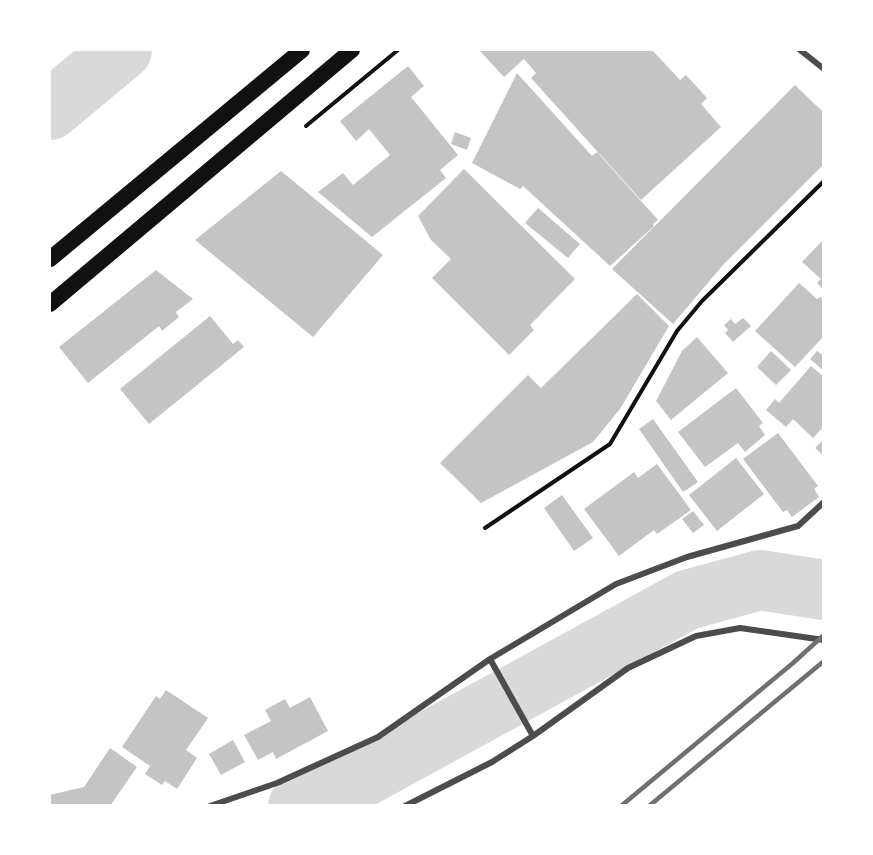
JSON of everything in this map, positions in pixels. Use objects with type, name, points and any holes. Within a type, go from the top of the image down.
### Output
[{"type":"highway","points":[[50,259],[302,50]]},
{"type":"highway","points":[[50,304],[352,50]]},
{"type":"street","points":[[800,50],[824,69]]},
{"type":"street","points":[[210,806],[277,783],[378,737],[490,659],[616,584],[687,557],[798,526],[824,502]]},
{"type":"street","points":[[405,806],[492,762],[533,736],[628,668],[696,636],[740,628],[824,640]]},
{"type":"street","points":[[490,659],[533,736]]},
{"type":"path","points":[[485,528],[609,444],[677,330],[702,302],[824,181]]},
{"type":"building","points":[[479,50],[652,50],[680,80],[686,75],[707,98],[701,104],[721,127],[641,200],[531,78],[536,73],[524,59],[504,77]]},
{"type":"building","points":[[408,66],[424,86],[411,97],[458,155],[440,170],[446,178],[372,237],[318,192],[343,173],[353,185],[390,155],[369,129],[356,141],[340,121]]},
{"type":"building","points":[[517,73],[592,156],[597,152],[658,220],[610,266],[523,186],[520,189],[472,163]]},
{"type":"building","points":[[795,85],[824,113],[824,164],[723,265],[673,324],[612,269]]},
{"type":"building","points":[[455,132],[471,138],[467,150],[451,144]]},
{"type":"building","points":[[464,169],[575,279],[530,325],[534,330],[509,355],[432,278],[451,259],[431,240],[418,216]]},
{"type":"building","points":[[281,171],[383,255],[313,337],[195,240]]},
{"type":"building","points":[[538,208],[580,244],[568,258],[525,223]]},
{"type":"building","points":[[824,239],[824,290],[817,283],[821,279],[802,262]]},
{"type":"building","points":[[156,270],[193,299],[176,312],[179,317],[162,331],[159,326],[88,383],[59,347]]},
{"type":"building","points":[[799,283],[817,299],[820,297],[824,300],[824,336],[795,367],[755,331]]},
{"type":"building","points":[[637,294],[669,326],[620,409],[593,442],[481,503],[440,463],[528,375],[541,388]]},
{"type":"building","points":[[210,316],[233,344],[238,340],[244,347],[149,424],[120,389]]},
{"type":"building","points":[[743,318],[751,326],[733,342],[725,333],[728,330],[724,325],[731,319],[735,324]]},
{"type":"building","points":[[697,337],[728,373],[671,420],[656,401],[682,351]]},
{"type":"building","points":[[771,351],[791,370],[776,385],[757,367]]},
{"type":"building","points":[[817,351],[824,356],[824,371],[810,359]]},
{"type":"building","points":[[811,366],[824,377],[824,426],[813,438],[793,419],[786,427],[766,410],[775,399],[779,403]]},
{"type":"building","points":[[736,388],[763,423],[759,426],[765,435],[745,452],[738,443],[705,467],[678,432]]},
{"type":"building","points":[[653,419],[698,482],[683,492],[639,429]]},
{"type":"building","points":[[778,433],[818,486],[814,489],[819,497],[792,517],[787,510],[783,512],[743,459]]},
{"type":"building","points":[[824,439],[824,456],[815,448]]},
{"type":"building","points":[[736,458],[764,494],[717,531],[689,495]]},
{"type":"building","points":[[657,464],[691,510],[657,534],[654,530],[619,556],[584,509],[634,472],[638,478]]},
{"type":"building","points":[[562,495],[593,538],[574,551],[544,508]]},
{"type":"building","points":[[693,511],[704,525],[693,533],[682,519]]},
{"type":"building","points":[[166,690],[208,718],[186,750],[197,758],[177,789],[165,781],[162,785],[145,774],[150,766],[122,747],[156,696],[160,699]]},
{"type":"building","points":[[310,697],[328,731],[276,759],[273,752],[258,760],[244,735],[271,721],[265,710],[285,699],[290,708]]},
{"type":"building","points":[[233,740],[245,762],[221,775],[209,754]]},
{"type":"building","points":[[110,748],[137,767],[110,806],[50,806],[50,795],[84,787]]},
{"type":"waterway","points":[[50,110],[122,50]]},
{"type":"waterway","points":[[298,806],[358,780],[687,600],[760,580],[824,590]]},
{"type":"railway","points":[[621,806],[824,635]]},
{"type":"railway","points":[[649,806],[824,661]]}]
